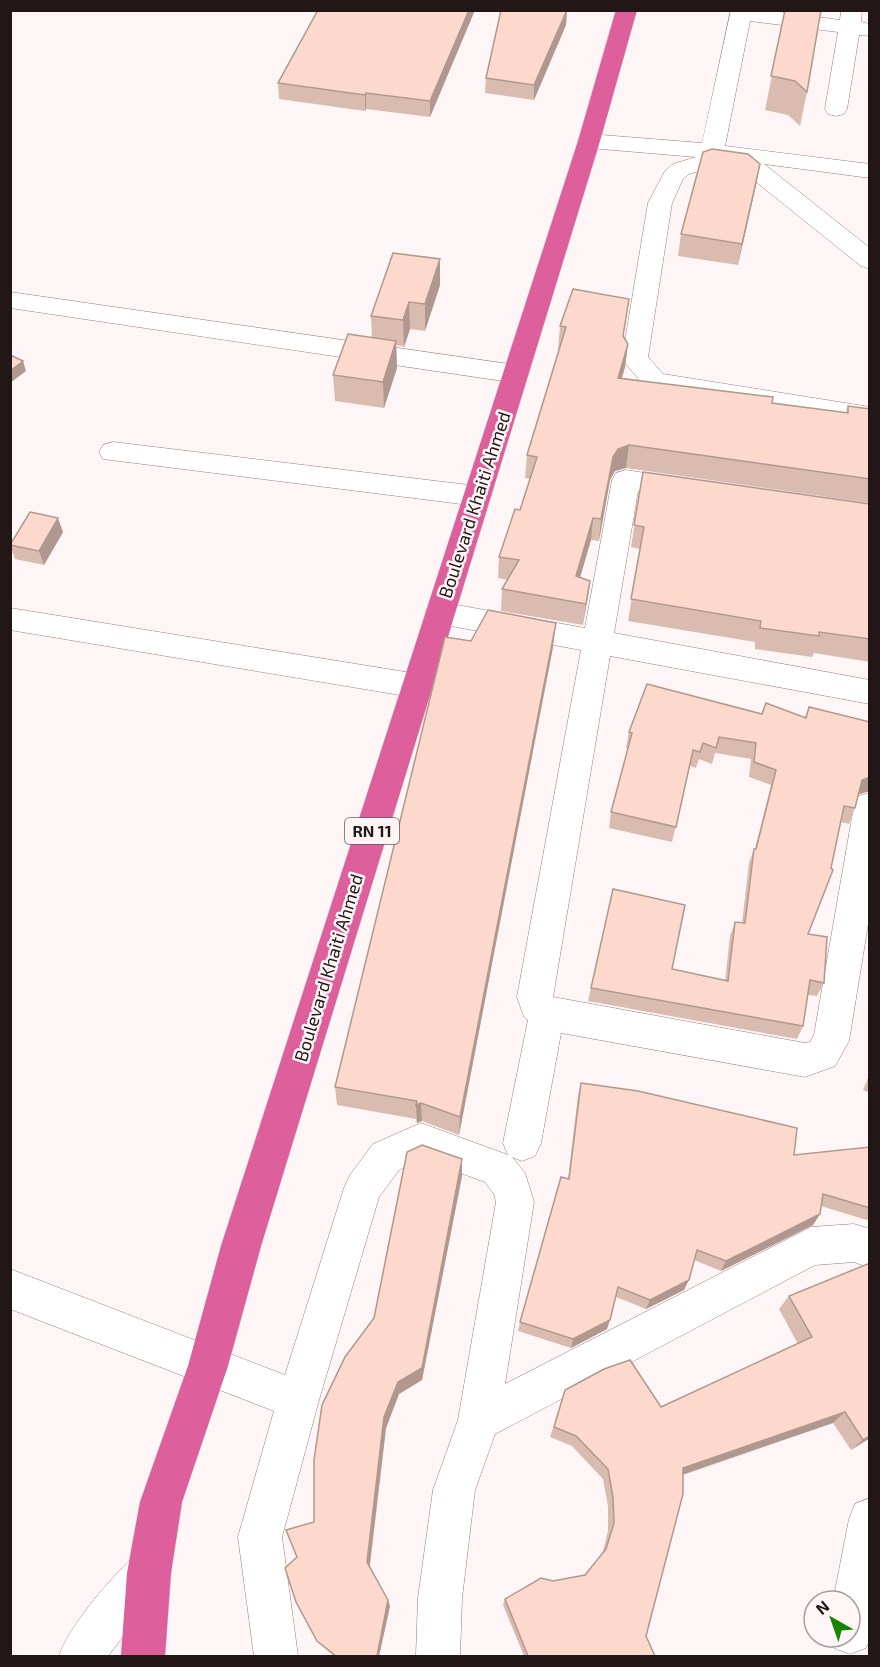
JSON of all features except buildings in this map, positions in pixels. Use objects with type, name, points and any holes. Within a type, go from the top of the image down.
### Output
[{"type":"highway","name":"Boulevard Khaiti Ahmed","points":[[142,1656],[149,1573],[160,1502],[208,1365],[241,1246],[590,141],[627,10]]},
{"type":"street","points":[[727,153],[742,12],[857,23],[836,109]]},
{"type":"street","points":[[590,141],[727,153],[870,171]]},
{"type":"street","points":[[727,153],[870,261]]},
{"type":"street","points":[[727,153],[681,169],[673,176],[660,203],[635,359],[655,382],[870,416]]},
{"type":"street","points":[[10,300],[516,374]]},
{"type":"street","points":[[113,452],[477,496]]},
{"type":"street","points":[[708,491],[626,480],[535,997],[537,1006],[547,1014],[805,1060],[822,1054],[831,1041],[870,806]]},
{"type":"street","points":[[440,614],[870,692]]},
{"type":"street","points":[[10,619],[418,686]]},
{"type":"street","points":[[522,1143],[547,1014]]},
{"type":"street","points":[[276,1656],[260,1537],[298,1400],[363,1188],[386,1157],[421,1141],[498,1169],[512,1186],[515,1202],[479,1420],[454,1490],[440,1598],[438,1656]]},
{"type":"street","points":[[479,1420],[811,1246],[854,1243],[870,1249]]},
{"type":"street","points":[[10,1289],[298,1400]]},
{"type":"street","points":[[858,1589],[870,1518]]},
{"type":"street","points":[[81,1656],[115,1610],[149,1573]]}]
